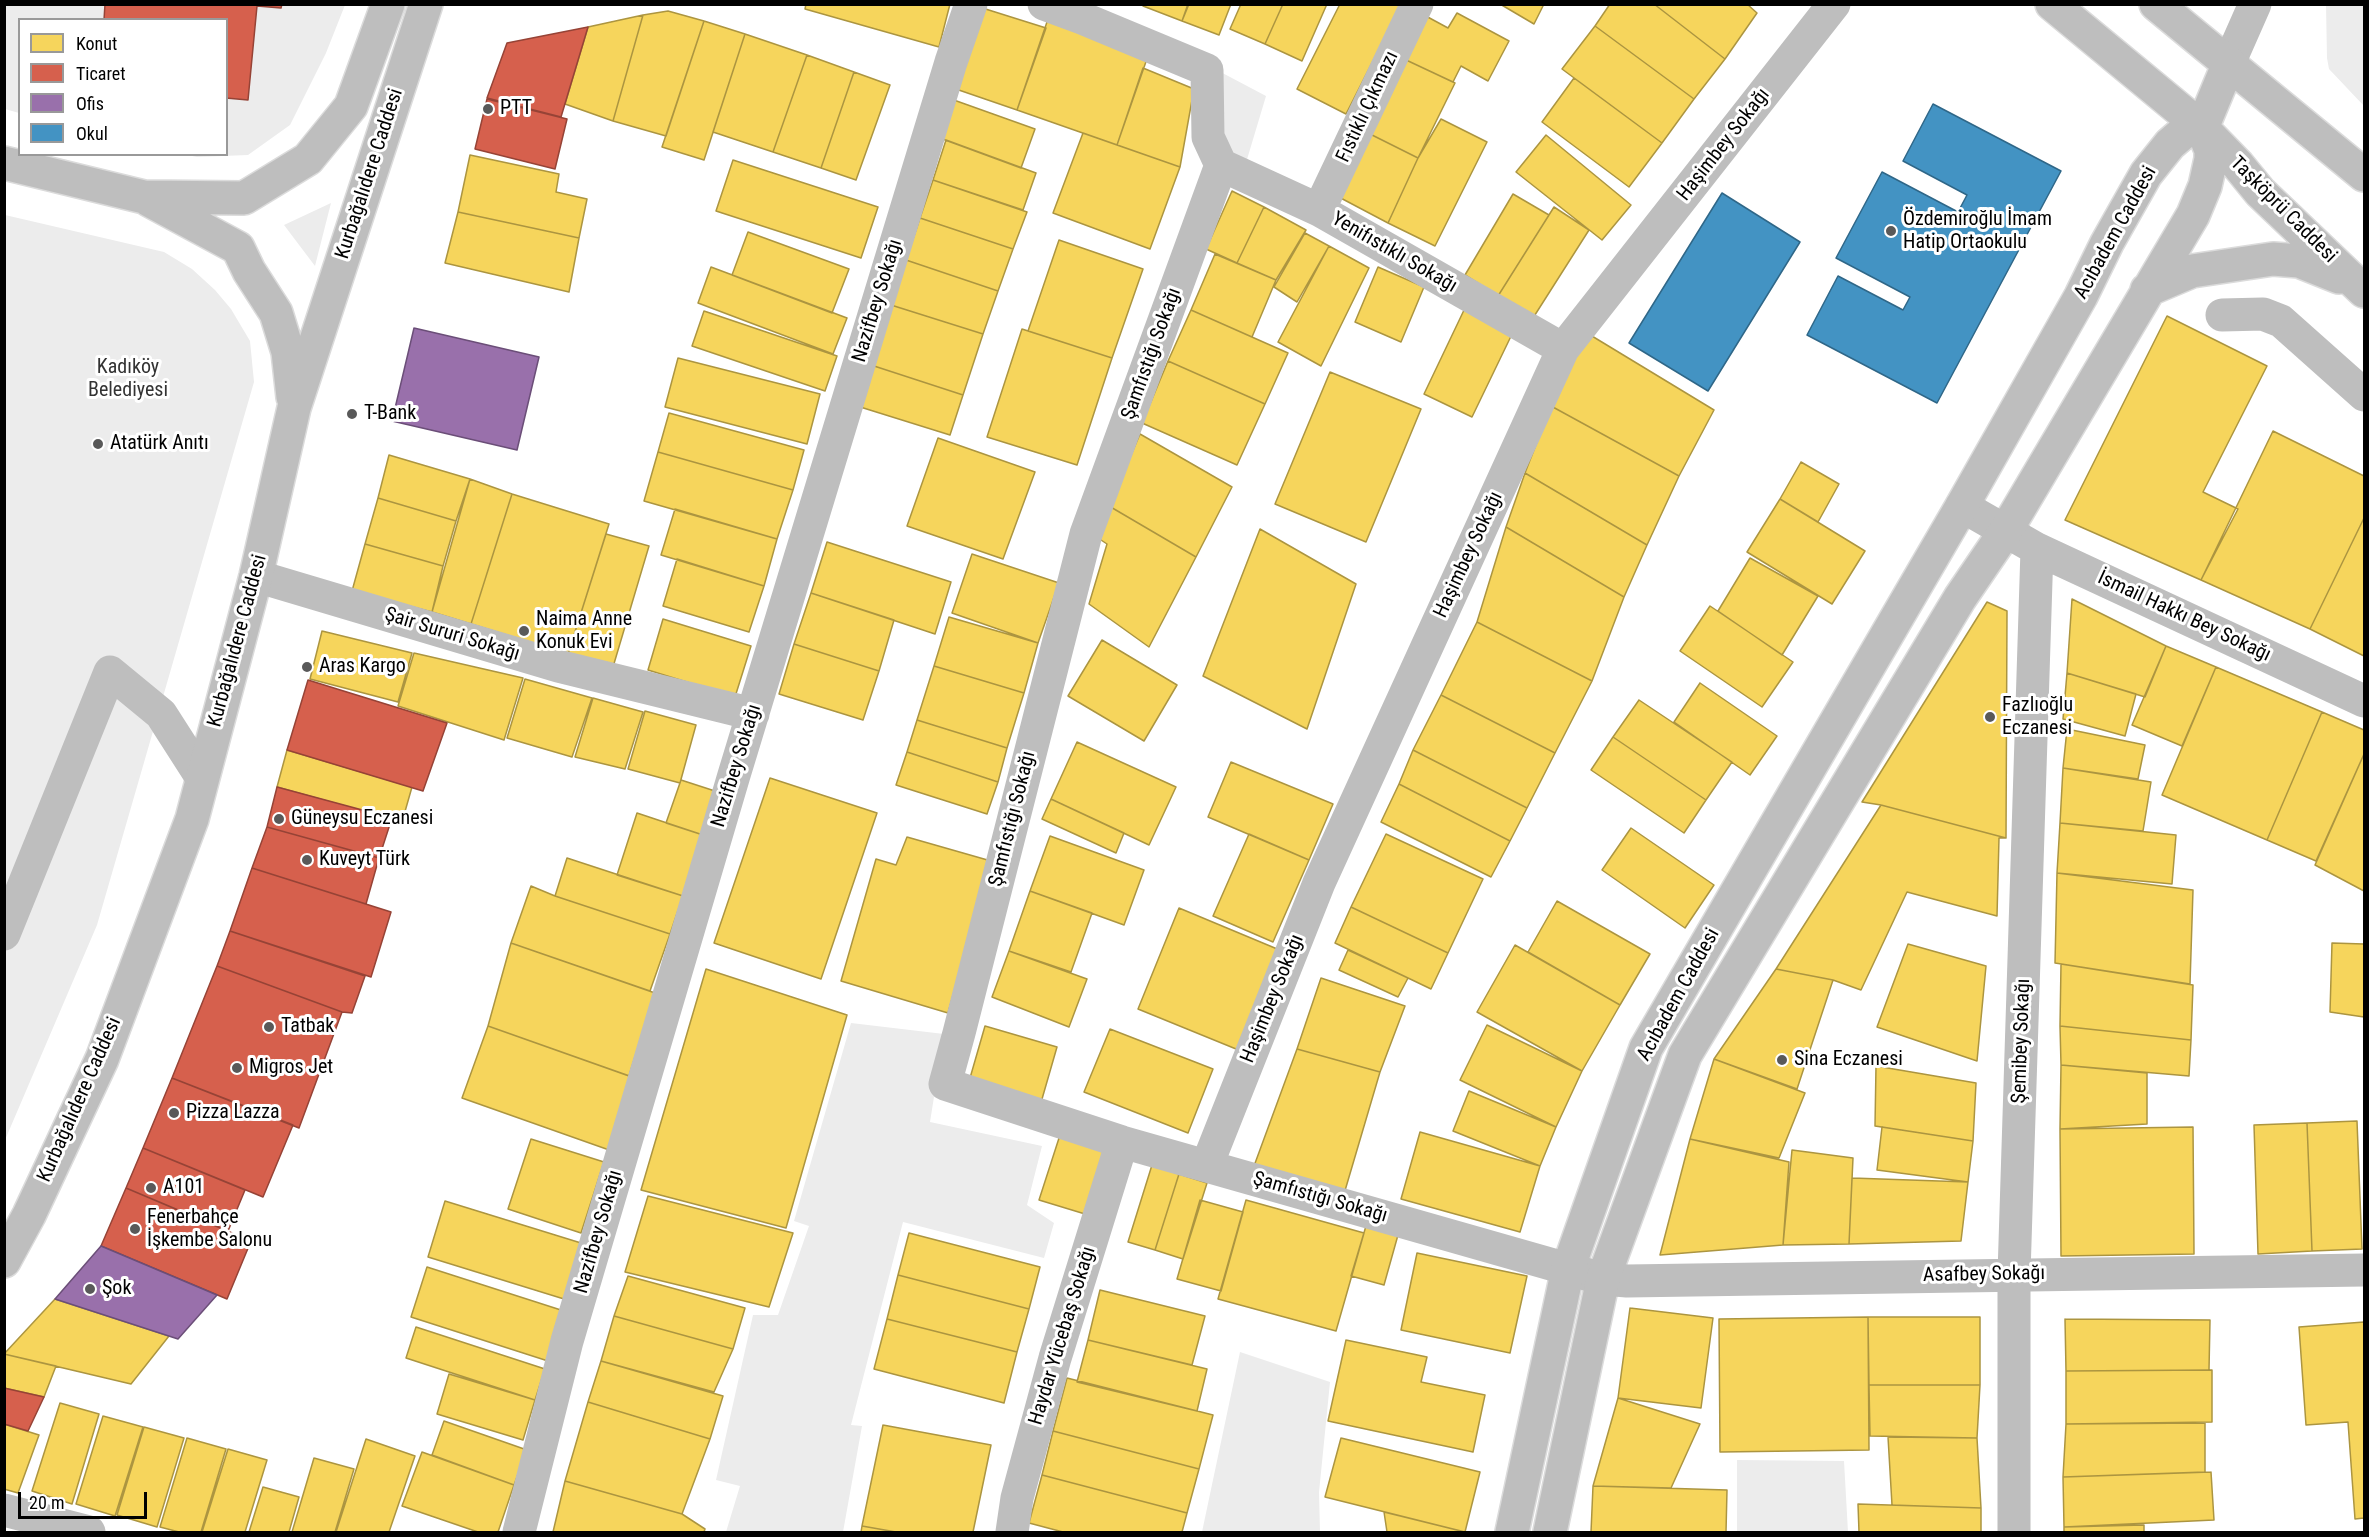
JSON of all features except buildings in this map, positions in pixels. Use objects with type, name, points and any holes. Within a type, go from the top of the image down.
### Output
[{"type":"street","points":[[4,164],[144,197],[244,198],[308,159],[351,106],[388,4]]},
{"type":"street","name":"Kurbağalıdere Caddesi","points":[[4,1261],[29,1215],[102,1059],[192,819],[256,576],[294,408],[426,4]]},
{"type":"street","name":"Nazifbey Sokağı","points":[[519,1533],[567,1341],[753,714],[951,62],[972,4]]},
{"type":"street","points":[[1044,4],[1207,70],[1208,136],[1221,165]]},
{"type":"street","name":"Fıstıklı Çıkmazı","points":[[1319,210],[1417,4]]},
{"type":"street","name":"Haşimbey Sokağı","points":[[1207,1165],[1319,883],[1563,349],[1834,4]]},
{"type":"street","name":"Taşköprü Caddesi","points":[[2052,4],[2202,128],[2238,165],[2260,192],[2361,288]]},
{"type":"street","points":[[2157,4],[2364,175]]},
{"type":"street","points":[[2202,128],[2255,4]]},
{"type":"street","name":"Acıbadem Caddesi","points":[[1512,1533],[1568,1269],[1646,1048],[1962,506],[2081,296],[2107,243],[2146,174],[2170,144],[2184,132],[2202,128],[2211,150],[2211,159],[2205,186],[2193,215],[2005,532],[1960,598],[1685,1055],[1603,1279],[1550,1533]]},
{"type":"street","name":"Yenifıstıklı Sokağı","points":[[1221,165],[1319,210],[1563,349]]},
{"type":"street","name":"Şamfıstığı Sokağı","points":[[1221,165],[1086,534],[945,1084],[1122,1142],[1603,1279]]},
{"type":"street","points":[[144,197],[238,248],[249,271],[276,313],[288,352],[294,408]]},
{"type":"street","points":[[2147,290],[2192,271],[2273,259],[2299,261],[2361,288]]},
{"type":"street","points":[[2222,315],[2263,314],[2281,321],[2364,395]]},
{"type":"street","points":[[1962,506],[2005,532]]},
{"type":"street","name":"İsmail Hakkı Bey Sokağı","points":[[2005,532],[2364,701]]},
{"type":"street","name":"Şemibey Sokağı","points":[[2014,1533],[2014,1274],[2037,549]]},
{"type":"street","name":"Şair Sururi Sokağı","points":[[256,576],[558,666],[753,714]]},
{"type":"street","points":[[4,934],[110,672],[161,714],[202,778]]},
{"type":"street","name":"Haydar Yücebaş Sokağı","points":[[1012,1533],[1017,1498],[1055,1358],[1122,1142]]},
{"type":"street","points":[[4,1241],[29,1215]]},
{"type":"street","name":"Asafbey Sokağı","points":[[1603,1279],[1627,1281],[2364,1270]]},
{"type":"street","points":[[4,1510],[89,1533]]},
{"type":"green space","points":[[5,5],[345,5],[326,53],[290,125],[248,155],[228,156],[228,18],[18,18],[18,113],[5,109]]},
{"type":"green space","points":[[2326,5],[2364,5],[2364,106],[2329,69]]},
{"type":"green space","points":[[1213,68],[1266,96],[1245,166],[1227,157]]},
{"type":"green space","points":[[331,203],[315,266],[284,225]]},
{"type":"green space","name":"Kadıköy Belediyesi","points":[[5,215],[164,252],[192,269],[215,290],[231,309],[250,341],[254,382],[97,925],[5,1140]]},
{"type":"green space","points":[[851,1023],[944,1034],[930,1122],[1042,1146],[1027,1205],[1054,1223],[1044,1258],[903,1222],[851,1425],[862,1426],[843,1532],[726,1532],[740,1486],[716,1480],[753,1315],[778,1315],[809,1226],[794,1221]]},
{"type":"green space","points":[[1240,1352],[1330,1382],[1319,1492],[1320,1532],[1202,1532]]},
{"type":"green space","points":[[1737,1460],[1844,1461],[1848,1532],[1737,1532]]},
{"type":"place","name":"PTT","points":[[488,109]]},
{"type":"place","name":"Özdemiroğlu İmam Hatip Ortaokulu","points":[[1891,231]]},
{"type":"place","name":"T-Bank","points":[[352,414]]},
{"type":"place","name":"Atatürk Anıtı","points":[[98,444]]},
{"type":"place","name":"Naima Anne Konuk Evi","points":[[524,631]]},
{"type":"place","name":"Aras Kargo","points":[[307,667]]},
{"type":"place","name":"Fazlıoğlu Eczanesi","points":[[1990,717]]},
{"type":"place","name":"Güneysu Eczanesi","points":[[279,819]]},
{"type":"place","name":"Kuveyt Türk","points":[[307,860]]},
{"type":"place","name":"Tatbak","points":[[269,1027]]},
{"type":"place","name":"Sina Eczanesi","points":[[1782,1060]]},
{"type":"place","name":"Migros Jet","points":[[237,1068]]},
{"type":"place","name":"Pizza Lazza","points":[[174,1113]]},
{"type":"place","name":"A101","points":[[151,1188]]},
{"type":"place","name":"Fenerbahçe İşkembe Salonu","points":[[135,1229]]},
{"type":"place","name":"Şok","points":[[90,1289]]}]
